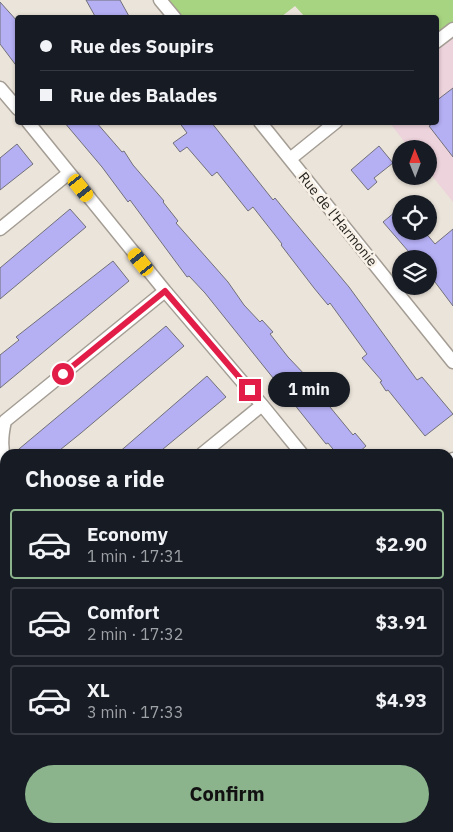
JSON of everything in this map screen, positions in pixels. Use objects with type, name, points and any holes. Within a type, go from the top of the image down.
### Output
[{"type":"street","points":[[160,0],[172,15]]},
{"type":"street","points":[[439,40],[453,29]]},
{"type":"street","points":[[0,88],[15,106]]},
{"type":"street","points":[[30,125],[165,291],[298,449]]},
{"type":"street","name":"Rue de l'Harmonie","points":[[262,125],[453,362]]},
{"type":"street","points":[[290,159],[332,125]]},
{"type":"street","points":[[0,229],[69,173]]},
{"type":"street","points":[[2,449],[1,436],[5,421],[165,291]]},
{"type":"street","points":[[208,449],[262,405]]},
{"type":"shaded area","points":[[453,29],[453,202],[438,183],[438,140],[403,140],[392,125],[439,125],[439,40]]},
{"type":"green space","points":[[160,0],[453,0],[453,29],[439,40],[439,15],[303,15],[295,6],[284,15],[173,15]]},
{"type":"building","points":[[86,0],[120,0],[128,15],[94,15]]},
{"type":"building","points":[[0,2],[15,19],[15,64],[0,44]]},
{"type":"building","points":[[453,88],[453,157],[429,126],[439,125],[439,99]]},
{"type":"building","points":[[67,125],[99,125],[122,152],[124,151],[133,165],[164,201],[178,221],[176,223],[228,282],[244,305],[260,322],[262,320],[273,332],[270,334],[288,357],[319,388],[316,390],[353,435],[355,433],[366,446],[363,449],[333,449],[328,443],[326,444],[205,293],[189,276],[187,277],[130,200],[128,202],[102,167]]},
{"type":"building","points":[[181,125],[213,125],[273,200],[275,198],[349,287],[417,380],[422,377],[453,414],[425,436],[388,390],[386,391],[380,382],[382,381],[362,358],[367,354],[330,303],[328,305],[314,288],[253,207],[248,211],[217,172],[212,176],[187,147],[180,152],[173,143],[187,133]]},
{"type":"building","points":[[17,144],[33,164],[0,190],[0,158]]},
{"type":"building","points":[[379,146],[392,162],[374,178],[377,182],[368,190],[351,170]]},
{"type":"building","points":[[70,209],[86,227],[0,299],[0,268]]},
{"type":"building","points":[[392,214],[392,232],[383,222]]},
{"type":"building","points":[[453,229],[453,306],[437,285],[437,250],[407,250],[399,240],[432,240],[435,244]]},
{"type":"building","points":[[113,261],[129,281],[0,388],[0,355],[19,340],[16,337]]},
{"type":"building","points":[[166,326],[184,346],[61,449],[19,449]]},
{"type":"building","points":[[207,376],[226,397],[163,449],[123,449]]},
{"type":"route","points":[[63,374],[165,291],[250,390]]}]
